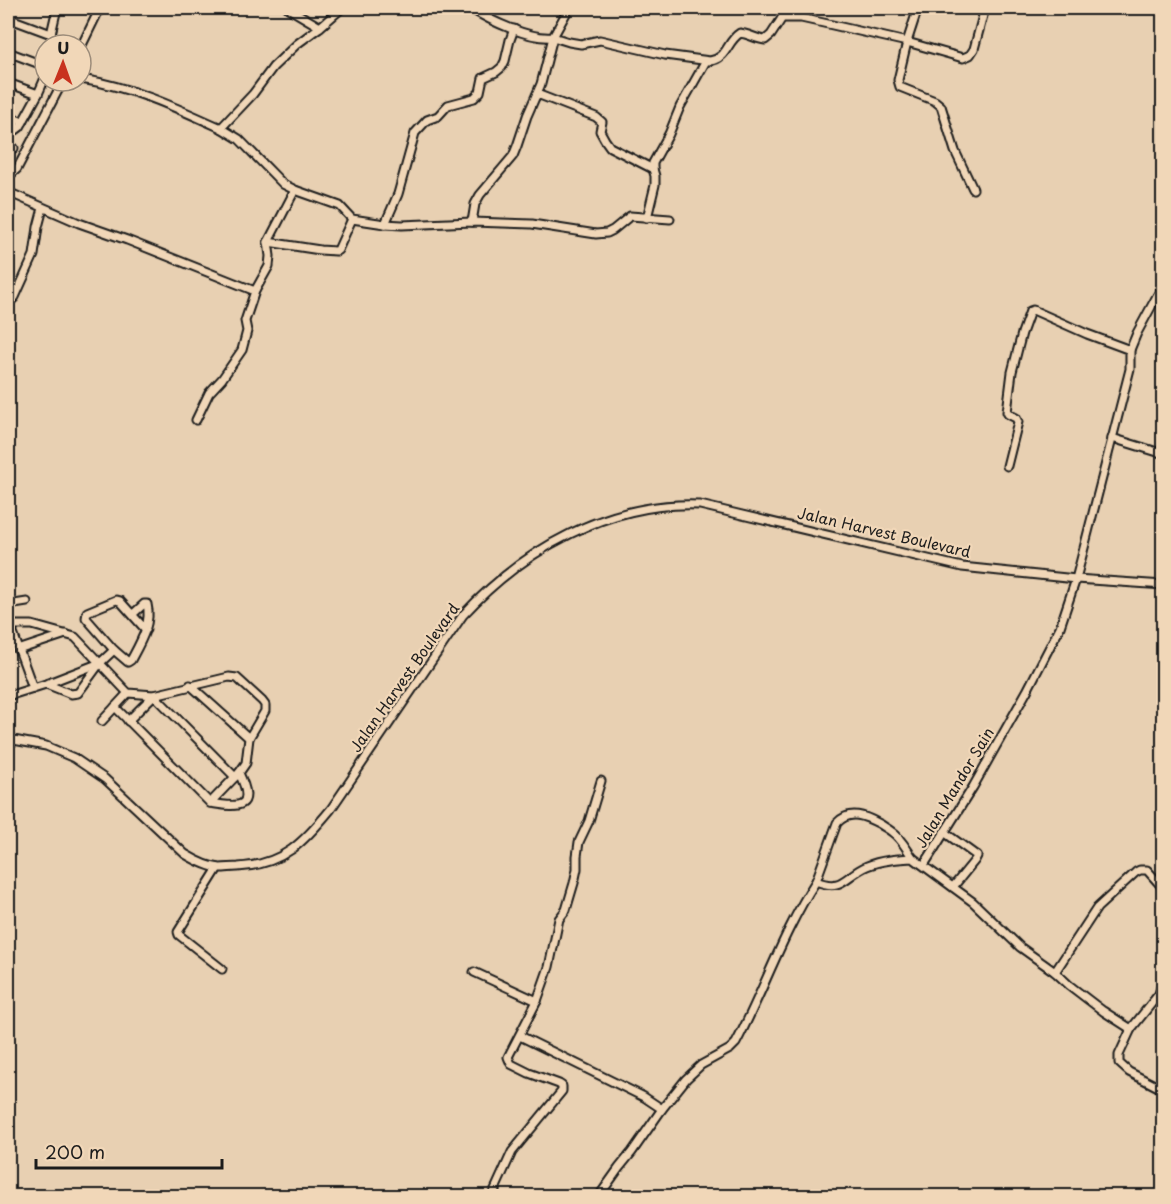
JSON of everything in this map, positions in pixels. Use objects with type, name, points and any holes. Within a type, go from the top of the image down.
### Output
[{"type":"street","points":[[51,33],[57,8]]},
{"type":"street","points":[[88,33],[100,8]]},
{"type":"street","points":[[288,8],[320,27]]},
{"type":"street","points":[[222,128],[253,94],[273,67],[297,44],[342,8]]},
{"type":"street","points":[[470,8],[493,21],[529,34],[581,44],[600,40],[665,55],[706,61],[716,60],[724,55],[731,41],[740,33],[767,39],[782,18],[786,8]]},
{"type":"street","points":[[472,222],[474,204],[513,156],[541,84],[553,37],[569,8]]},
{"type":"street","points":[[918,8],[898,80],[899,85],[935,101],[940,106],[954,151],[973,189]]},
{"type":"street","points":[[782,18],[801,18],[908,42],[963,58],[970,55],[974,49],[985,8]]},
{"type":"street","points":[[8,18],[48,33]]},
{"type":"street","points":[[385,224],[398,194],[415,133],[426,120],[438,116],[448,105],[470,100],[478,95],[483,78],[496,72],[505,62],[514,29]]},
{"type":"street","points":[[8,52],[33,61]]},
{"type":"street","points":[[646,218],[655,185],[656,176],[653,163],[669,134],[680,107],[706,61]]},
{"type":"street","points":[[8,83],[38,94],[18,129],[8,130]]},
{"type":"street","points":[[93,83],[138,93],[222,128],[239,139],[283,184],[340,206],[352,219],[402,225],[472,222],[531,224],[596,234],[613,230],[630,216],[670,219]]},
{"type":"street","points":[[8,177],[16,169],[56,93]]},
{"type":"street","points":[[537,94],[600,119],[601,133],[610,147],[653,169]]},
{"type":"street","points":[[8,116],[23,122]]},
{"type":"street","points":[[196,420],[209,393],[242,350],[247,332],[244,321],[255,291],[269,266],[268,242],[295,190]]},
{"type":"street","points":[[8,192],[79,223],[255,291]]},
{"type":"street","points":[[8,300],[15,297],[34,255],[43,208]]},
{"type":"street","points":[[268,242],[336,251],[352,219]]},
{"type":"street","name":"Jalan Mandor Sain","points":[[816,881],[833,886],[866,867],[894,859],[914,858],[924,865],[973,788],[1060,627],[1076,579],[1130,369],[1130,350],[1164,283]]},
{"type":"street","points":[[1007,466],[1018,422],[1007,412],[1011,378],[1019,343],[1030,311],[1033,310],[1130,350]]},
{"type":"street","points":[[8,344],[8,359]]},
{"type":"street","points":[[1112,438],[1164,454]]},
{"type":"street","name":"Jalan Harvest Boulevard","points":[[8,739],[46,746],[74,758],[105,779],[184,854],[218,868],[250,867],[264,864],[291,851],[331,810],[463,615],[483,593],[546,547],[594,523],[618,515],[663,506],[700,505],[962,567],[1076,579],[1164,585]]},
{"type":"street","points":[[128,693],[86,620],[86,615],[87,612],[116,600],[122,602],[146,630]]},
{"type":"street","points":[[8,605],[27,602]]},
{"type":"street","points":[[33,688],[9,625],[32,625],[66,634],[107,656],[128,662],[146,630],[147,604],[133,614]]},
{"type":"street","points":[[18,650],[66,634]]},
{"type":"street","points":[[46,684],[78,693],[107,656]]},
{"type":"street","points":[[8,696],[46,684],[107,656]]},
{"type":"street","points":[[128,693],[154,695],[229,677],[237,678],[262,701],[265,711],[249,738],[246,763],[210,803]]},
{"type":"street","points":[[190,685],[249,738]]},
{"type":"street","points":[[102,721],[128,693]]},
{"type":"street","points":[[128,721],[154,695]]},
{"type":"street","points":[[115,707],[210,803],[239,806],[244,803],[245,785],[237,775],[154,695]]},
{"type":"street","points":[[492,1197],[512,1152],[562,1091],[562,1086],[559,1084],[511,1064],[508,1057],[537,1001],[549,967],[559,919],[566,910],[574,882],[579,842],[589,821],[601,781]]},
{"type":"street","points":[[599,1197],[686,1079],[701,1065],[730,1049],[736,1043],[802,905],[816,881],[837,823],[847,816],[856,815],[868,818],[893,832],[914,858]]},
{"type":"street","points":[[944,832],[977,856],[953,887]]},
{"type":"street","points":[[924,865],[973,903],[1020,946],[1069,985],[1131,1029]]},
{"type":"street","points":[[218,868],[178,932],[222,969]]},
{"type":"street","points":[[1055,972],[1097,908],[1136,872],[1147,870],[1164,889]]},
{"type":"street","points":[[474,972],[537,1001]]},
{"type":"street","points":[[1164,977],[1158,994],[1131,1029],[1119,1055],[1119,1063],[1129,1072],[1164,1090]]},
{"type":"street","points":[[520,1036],[644,1097],[662,1109]]}]
